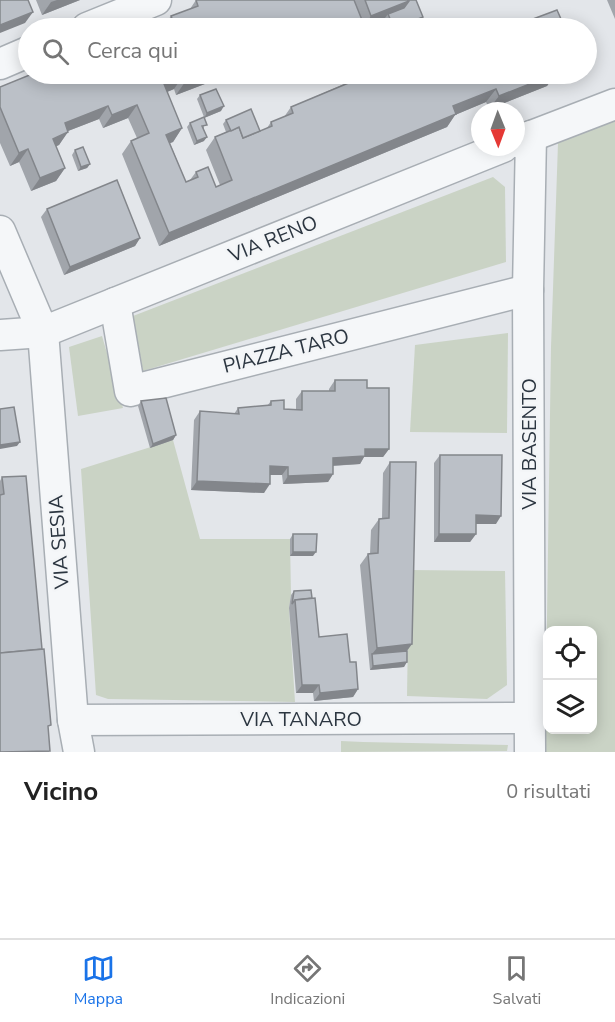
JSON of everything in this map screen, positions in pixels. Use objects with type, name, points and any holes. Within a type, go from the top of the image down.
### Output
[{"type":"street","points":[[112,18],[156,0]]},
{"type":"street","points":[[0,64],[18,56]]},
{"type":"street","points":[[525,139],[615,104]]},
{"type":"street","name":"VIA RENO","points":[[0,335],[43,332],[481,156]]},
{"type":"street","name":"VIA BASENTO","points":[[524,156],[528,290],[530,752]]},
{"type":"street","name":"VIA SESIA","points":[[0,231],[43,332],[73,720],[79,752]]},
{"type":"street","name":"PIAZZA TARO","points":[[115,303],[130,391],[528,290]]},
{"type":"street","name":"VIA TANARO","points":[[73,720],[530,718]]},
{"type":"green space","points":[[615,120],[615,752],[545,752],[545,734],[597,734],[597,626],[547,626],[551,347],[558,143]]},
{"type":"green space","points":[[493,177],[505,187],[506,262],[143,371],[133,316]]},
{"type":"green space","points":[[508,333],[507,433],[410,432],[415,345]]},
{"type":"green space","points":[[102,336],[123,408],[78,416],[69,347]]},
{"type":"green space","points":[[173,440],[200,539],[290,539],[291,595],[289,608],[295,702],[108,699],[96,695],[81,469]]},
{"type":"green space","points":[[409,570],[505,571],[507,685],[487,699],[407,696]]},
{"type":"green space","points":[[341,741],[508,745],[507,751],[341,752]]},
{"type":"building","points":[[0,0],[28,0],[33,12],[0,25]]},
{"type":"building","points":[[196,0],[354,0],[361,18],[172,18],[171,16],[198,6]]},
{"type":"building","points":[[365,0],[408,0],[409,1],[371,16]]},
{"type":"building","points":[[416,0],[423,17],[390,18],[388,14],[404,8],[409,1]]},
{"type":"building","points":[[557,10],[561,18],[536,18]]},
{"type":"building","points":[[18,80],[18,84],[164,84],[182,128],[166,135],[186,182],[198,177],[196,172],[208,167],[216,187],[232,180],[215,137],[239,127],[243,138],[272,126],[271,122],[293,113],[291,107],[346,84],[530,84],[499,96],[496,89],[453,106],[456,114],[169,233],[131,141],[149,133],[137,105],[112,115],[108,106],[65,123],[68,132],[53,139],[65,168],[40,178],[28,149],[19,153],[0,107],[0,87]]},
{"type":"building","points":[[216,89],[224,106],[207,113],[200,95]]},
{"type":"building","points":[[251,109],[260,131],[243,138],[239,127],[231,131],[226,120]]},
{"type":"building","points":[[204,117],[207,125],[202,126],[207,137],[197,141],[190,123]]},
{"type":"building","points":[[83,147],[90,164],[81,167],[75,150]]},
{"type":"building","points":[[117,180],[140,238],[70,267],[47,209]]},
{"type":"building","points":[[335,380],[367,380],[367,388],[389,388],[389,449],[365,449],[365,456],[333,458],[333,474],[288,476],[288,467],[270,466],[270,484],[197,481],[200,411],[239,414],[238,408],[271,405],[271,401],[284,400],[284,409],[302,410],[302,391],[335,391]]},
{"type":"building","points":[[166,398],[176,435],[153,444],[141,401]]},
{"type":"building","points":[[14,407],[20,442],[0,445],[0,409]]},
{"type":"building","points":[[440,455],[502,455],[501,516],[476,515],[476,534],[439,534]]},
{"type":"building","points":[[390,462],[416,462],[412,644],[377,648],[368,554],[378,553],[379,519],[389,518]]},
{"type":"building","points":[[26,476],[42,649],[0,653],[0,495],[4,494],[2,477]]},
{"type":"building","points":[[293,534],[317,534],[316,552],[293,552]]},
{"type":"building","points":[[311,590],[312,598],[295,600],[292,604],[294,591]]},
{"type":"building","points":[[315,598],[319,637],[347,634],[350,662],[356,662],[358,689],[320,693],[319,685],[302,685],[295,600]]},
{"type":"building","points":[[44,649],[51,725],[48,726],[50,751],[0,752],[0,653]]},
{"type":"building","points":[[407,651],[407,662],[373,666],[372,654]]}]
